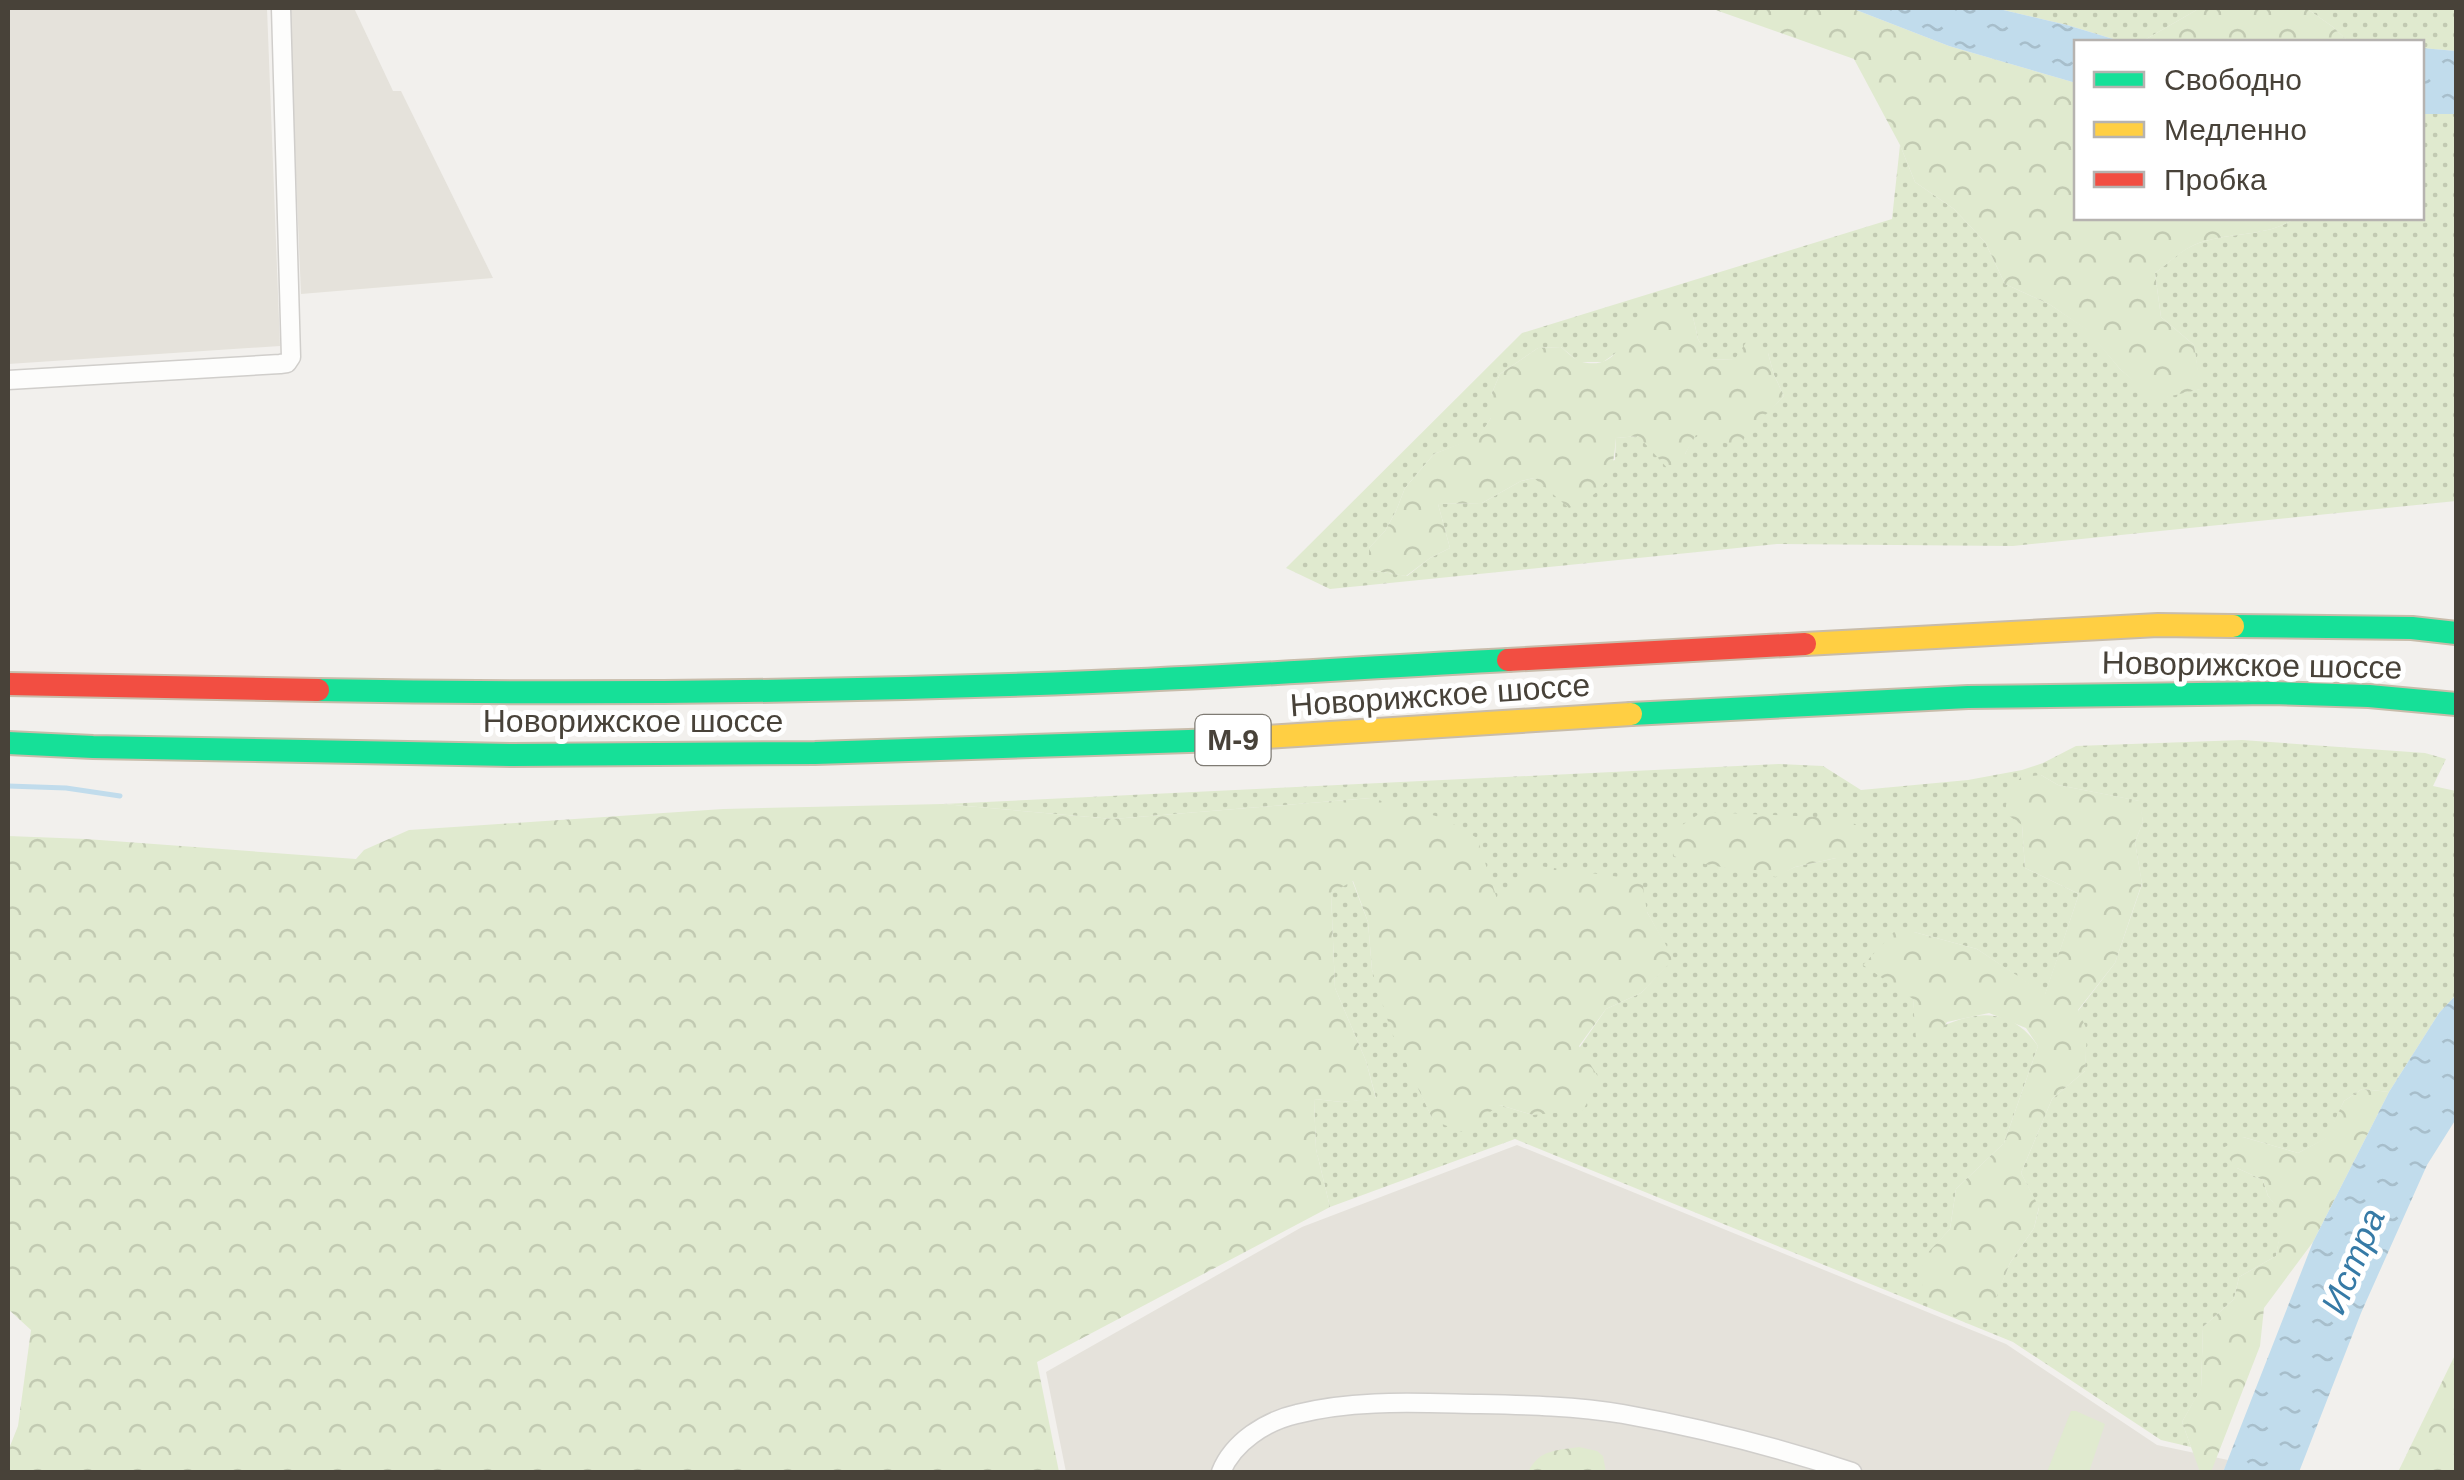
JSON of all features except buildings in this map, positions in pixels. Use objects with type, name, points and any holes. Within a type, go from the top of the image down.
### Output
[{"type":"highway","name":"Новорижское шоссе","points":[[8,684],[504,694],[879,688],[1095,682],[2158,626],[2412,628],[2456,633]]},
{"type":"highway","name":"Новорижское шоссе","points":[[8,743],[512,755],[815,753],[1254,739],[1968,697],[2270,693],[2456,704]]},
{"type":"street","points":[[8,380],[280,364],[291,358],[281,8]]},
{"type":"street","points":[[8,755],[92,747]]},
{"type":"street","points":[[1221,1472],[1243,1442],[1266,1426],[1295,1414],[1342,1406],[1416,1402],[1624,1414],[1772,1446],[1852,1472]]},
{"type":"shaded area","points":[[8,8],[267,8],[280,346],[8,364]]},
{"type":"shaded area","points":[[289,8],[354,8],[393,91],[401,91],[493,278],[301,294]]},
{"type":"shaded area","points":[[1517,1145],[2006,1344],[2157,1445],[2228,1460],[2223,1472],[1066,1472],[1046,1372],[1302,1227]]},
{"type":"green space","points":[[1710,8],[1851,8],[1949,46],[2074,82],[2074,220],[2291,220],[2272,229],[2194,245],[2155,273],[2161,317],[2194,345],[2201,389],[2154,400],[2120,369],[2087,330],[2049,304],[2005,284],[1985,242],[1954,209],[1915,182],[1900,145],[1854,59]]},
{"type":"green space","points":[[1995,8],[2200,8],[2144,40],[2116,40]]},
{"type":"green space","points":[[2200,8],[2306,8],[2347,40],[2144,40]]},
{"type":"green space","points":[[2306,8],[2456,8],[2456,51],[2424,48],[2424,40],[2347,40]]},
{"type":"green space","points":[[2424,114],[2456,114],[2456,501],[2013,546],[1777,544],[1330,589],[1286,568],[1522,333],[1892,219],[1900,145],[1915,182],[1954,209],[1985,242],[2005,284],[2049,304],[2088,330],[2120,369],[2155,399],[2200,389],[2194,345],[2161,317],[2155,273],[2194,245],[2291,220],[2424,220]],"holes":[[[1693,317],[1698,339],[1709,359],[1734,360],[1768,353],[1784,396],[1754,422],[1695,435],[1685,454],[1638,436],[1616,438],[1615,460],[1521,481],[1482,503],[1438,504],[1450,548],[1407,576],[1369,570],[1369,548],[1385,531],[1405,488],[1434,454],[1479,437],[1491,418],[1491,395],[1500,374],[1538,348],[1561,347],[1579,362],[1603,362],[1623,348]]]},
{"type":"green space","points":[[1670,309],[1693,317],[1698,339],[1710,359],[1734,360],[1747,341],[1768,353],[1784,396],[1750,426],[1740,447],[1696,435],[1669,470],[1638,436],[1616,438],[1606,482],[1582,502],[1569,508],[1534,478],[1482,503],[1438,504],[1450,548],[1406,576],[1369,570],[1369,548],[1385,531],[1405,488],[1434,454],[1479,436],[1491,418],[1491,395],[1500,374],[1538,348],[1561,347],[1579,361],[1601,362],[1619,349],[1629,325],[1648,313]]},
{"type":"green space","points":[[2242,740],[2425,753],[2446,759],[2433,786],[2456,791],[2456,995],[2439,1013],[2389,1092],[2362,1089],[2344,1101],[2327,1138],[2298,1153],[2243,1137],[2237,1168],[2263,1180],[2268,1196],[2284,1215],[2276,1256],[2239,1277],[2234,1299],[2203,1327],[2201,1389],[2182,1422],[2191,1447],[2161,1440],[2013,1342],[1515,1139],[1330,1207],[1316,1149],[1314,1099],[1342,1102],[1376,1098],[1366,1061],[1335,988],[1331,893],[1352,880],[1368,922],[1372,970],[1433,1120],[1500,1105],[1533,1115],[1606,1009],[1641,993],[1673,959],[1647,912],[1498,903],[1371,798],[1113,819],[943,804],[1779,764],[1823,766],[1861,790],[1968,780],[2022,770],[2076,746]],"holes":[[[2041,775],[2058,785],[2139,801],[2143,822],[2135,842],[2142,884],[2115,963],[2078,1011],[2086,1030],[2085,1071],[2052,1099],[2021,1173],[2039,1208],[2034,1228],[2010,1263],[1985,1323],[1922,1260],[1950,1229],[1956,1189],[2004,1143],[2038,1046],[2025,1031],[1997,1016],[1965,1018],[1917,1039],[1913,999],[1894,932],[1914,932],[1977,949],[2045,995],[2079,894],[2025,868],[2022,825]],[[1674,856],[1836,858],[1775,876]]]},
{"type":"green space","points":[[2041,775],[2058,785],[2140,801],[2143,822],[2135,842],[2142,883],[2115,963],[2078,1010],[2087,1030],[2085,1071],[2052,1099],[2021,1173],[2039,1207],[2034,1228],[2010,1263],[1986,1323],[1923,1302],[1922,1259],[1950,1229],[1956,1189],[2004,1143],[2038,1046],[2026,1028],[1989,1013],[1947,1022],[1937,1040],[1916,1039],[1913,999],[1863,965],[1894,932],[1914,932],[1977,949],[2045,994],[2079,894],[2025,868],[2022,825],[2005,813],[2008,792],[2021,777]]},
{"type":"green space","points":[[1371,798],[1443,818],[1477,838],[1498,902],[1539,866],[1642,880],[1647,912],[1674,959],[1641,993],[1606,1009],[1579,1046],[1600,1080],[1583,1110],[1533,1115],[1500,1105],[1461,1132],[1433,1120],[1391,1031],[1372,970],[1368,922],[1353,881],[1331,893],[1335,988],[1366,1061],[1376,1099],[1314,1099],[1316,1149],[1330,1207],[1037,1362],[1059,1472],[8,1472],[8,1451],[18,1426],[31,1330],[8,1309],[8,836],[356,859],[364,850],[409,830],[723,809],[943,804],[1113,819]]},
{"type":"green space","points":[[1702,812],[1844,818],[1862,828],[1853,847],[1836,858],[1795,867],[1776,877],[1674,856],[1667,835]]},
{"type":"green space","points":[[2362,1089],[2389,1092],[2313,1242],[2264,1308],[2260,1346],[2211,1472],[2200,1472],[2182,1422],[2201,1388],[2203,1327],[2234,1299],[2239,1277],[2276,1256],[2283,1215],[2268,1196],[2263,1180],[2237,1168],[2221,1149],[2243,1137],[2298,1153],[2326,1138],[2344,1101]]},
{"type":"green space","points":[[2456,1353],[2456,1472],[2398,1472]]},
{"type":"green space","points":[[2071,1411],[2105,1424],[2089,1472],[2047,1472]]},
{"type":"green space","points":[[1579,1447],[1603,1456],[1606,1472],[1528,1472],[1543,1455]]},
{"type":"water","points":[[1851,8],[1995,8],[2116,40],[2074,40],[2074,82],[1949,46]]},
{"type":"water","points":[[2424,48],[2456,51],[2456,114],[2424,114]]},
{"type":"water","name":"Истра","points":[[2456,995],[2456,1119],[2427,1165],[2361,1313],[2299,1472],[2223,1472],[2313,1242],[2389,1092],[2439,1013]]},
{"type":"waterway","points":[[8,786],[66,788],[120,796]]},
{"type":"traffic: fast","points":[[2233,626],[2412,628],[2456,633]]},
{"type":"traffic: fast","points":[[318,690],[898,688],[1144,680],[1508,660]]},
{"type":"traffic: fast","points":[[1631,714],[1968,697],[2271,693],[2456,704]]},
{"type":"traffic: fast","points":[[8,743],[513,755],[815,753],[1220,740]]},
{"type":"traffic: slow","points":[[1805,644],[2158,625],[2233,626]]},
{"type":"traffic: slow","points":[[1220,740],[1631,714]]},
{"type":"traffic: jam","points":[[1508,660],[1805,644]]},
{"type":"traffic: jam","points":[[8,684],[318,690]]}]
